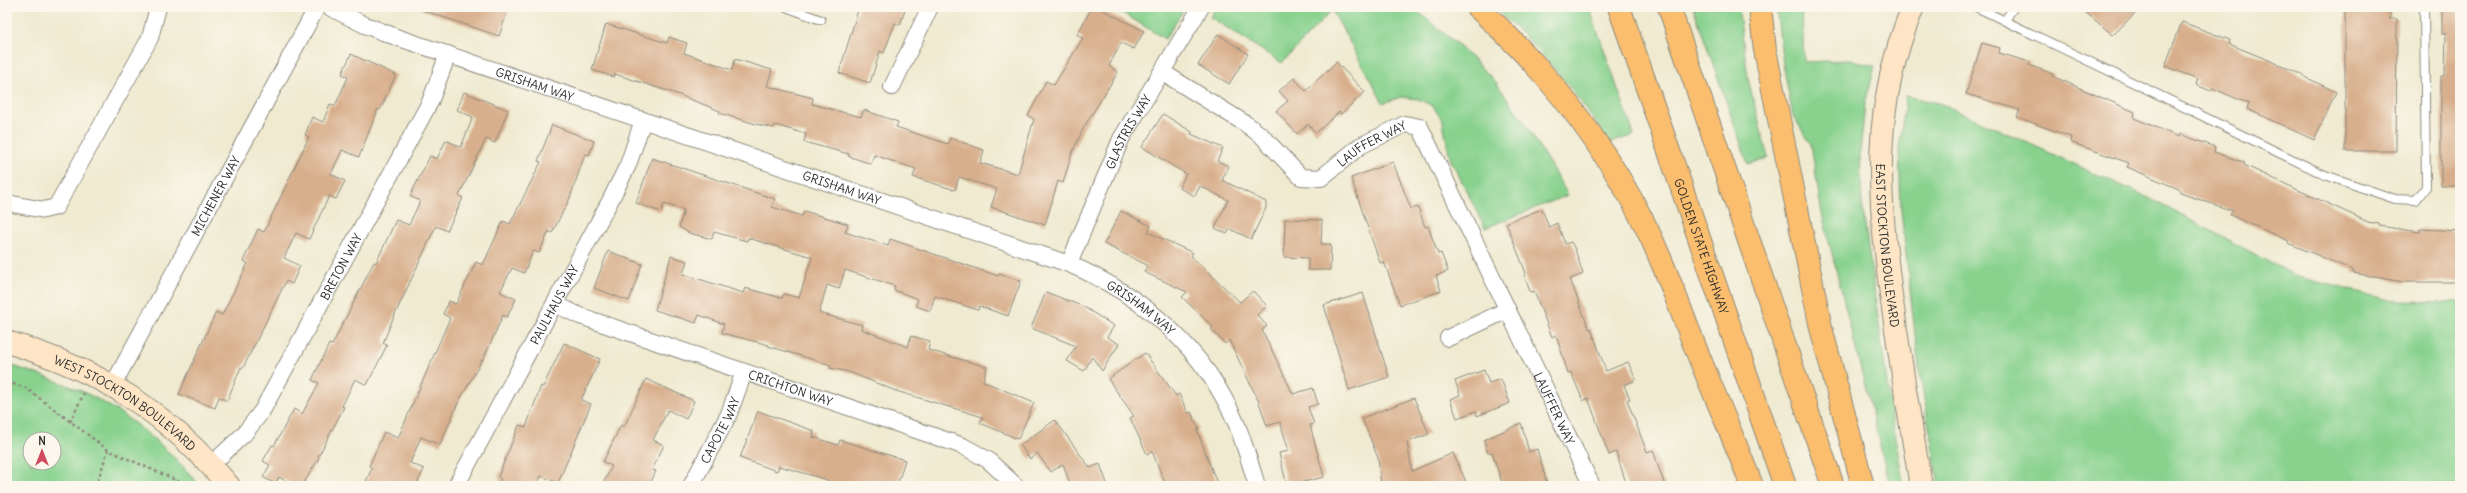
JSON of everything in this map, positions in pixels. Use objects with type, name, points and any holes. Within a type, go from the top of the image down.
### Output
[{"type":"highway","points":[[1477,7],[1508,35],[1553,84],[1590,132],[1619,178],[1647,229],[1752,486]]},
{"type":"highway","name":"GOLDEN STATE HIGHWAY","points":[[1619,7],[1785,486]]},
{"type":"highway","points":[[1669,7],[1833,486]]},
{"type":"highway","points":[[1760,7],[1765,50],[1821,328],[1863,486]]},
{"type":"street","points":[[7,203],[44,210],[56,207],[150,38],[158,7]]},
{"type":"street","name":"MICHENER WAY","points":[[113,386],[317,7]]},
{"type":"street","name":"GRISHAM WAY","points":[[330,7],[365,25],[448,54],[1069,264],[1118,287],[1151,310],[1198,358],[1219,390],[1236,424],[1257,486]]},
{"type":"street","points":[[892,87],[930,7]]},
{"type":"street","name":"GLASTRIS WAY","points":[[1069,264],[1113,156],[1202,7]]},
{"type":"street","name":"EAST STOCKTON BOULEVARD","points":[[1913,7],[1902,33],[1888,88],[1882,132],[1880,186],[1894,314],[1921,486]]},
{"type":"street","name":"BRETON WAY","points":[[211,465],[244,434],[262,411],[430,102],[448,54]]},
{"type":"street","name":"LAUFFER WAY","points":[[1162,72],[1246,124],[1262,136],[1301,177],[1321,178],[1360,146],[1405,124],[1420,127],[1592,486]]},
{"type":"street","name":"PAULHAUS WAY","points":[[456,486],[555,304],[628,165],[643,120]]},
{"type":"street","name":"CRICHTON WAY","points":[[555,304],[580,316],[963,446],[988,460],[1016,486]]},
{"type":"street","points":[[1448,338],[1507,310]]},
{"type":"street","name":"WEST STOCKTON BOULEVARD","points":[[7,342],[44,353],[94,375],[113,386],[169,424],[211,465],[229,486]]},
{"type":"street","name":"CAPOTE WAY","points":[[691,486],[729,414],[744,372]]},
{"type":"lane","points":[[786,7],[801,10],[821,20]]},
{"type":"lane","points":[[1976,7],[2325,175],[2395,199],[2416,200],[2426,187],[2424,7]]},
{"type":"lane","points":[[2005,20],[2014,7]]},
{"type":"path","points":[[70,422],[94,375]]},
{"type":"path","points":[[7,382],[26,388],[108,450],[189,486]]},
{"type":"path","points":[[96,486],[108,450]]},
{"type":"green space","points":[[1113,7],[1185,7],[1165,39]]},
{"type":"green space","points":[[1216,7],[1412,7],[1455,42],[1495,81],[1525,123],[1568,195],[1485,228],[1450,158],[1443,122],[1433,106],[1418,99],[1401,97],[1383,103],[1332,10],[1282,63],[1210,17]]},
{"type":"green space","points":[[1493,7],[1589,7],[1634,135],[1610,143],[1573,91],[1535,46]]},
{"type":"green space","points":[[1693,7],[1738,7],[1749,83],[1768,158],[1748,164]]},
{"type":"green space","points":[[1776,7],[1802,7],[1804,62],[1852,60],[1875,66],[1865,104],[1860,153],[1862,203],[1894,432],[1904,486],[1890,486],[1821,209],[1811,144],[1793,116],[1783,64]]},
{"type":"green space","points":[[1906,96],[1942,104],[2147,197],[2298,277],[2394,301],[2460,302],[2460,486],[1939,486],[1919,369],[1901,210],[1899,149]]},
{"type":"green space","points":[[7,364],[70,386],[96,398],[112,408],[145,431],[160,444],[175,458],[200,486],[7,486]]},
{"type":"building","points":[[423,7],[509,7],[499,36],[422,10]]},
{"type":"building","points":[[859,7],[906,7],[900,25],[895,23],[884,53],[880,51],[870,83],[839,73]]},
{"type":"building","points":[[1092,7],[1097,7],[1144,31],[1134,49],[1121,43],[1109,66],[1118,72],[1084,127],[1072,153],[1063,183],[1058,181],[1045,225],[991,207],[997,189],[959,177],[955,190],[913,177],[916,169],[874,155],[871,164],[848,156],[849,154],[804,142],[806,134],[775,125],[774,128],[756,124],[719,113],[720,111],[677,94],[615,74],[614,77],[592,70],[606,24],[667,43],[669,37],[687,43],[684,53],[732,70],[735,59],[772,70],[767,86],[813,98],[812,104],[861,117],[864,110],[898,122],[896,127],[948,144],[950,138],[984,150],[980,163],[1018,174],[1034,119],[1028,116],[1046,81],[1054,85],[1083,38],[1077,35]]},
{"type":"building","points":[[2079,7],[2142,7],[2113,35]]},
{"type":"building","points":[[2345,7],[2390,7],[2390,19],[2397,19],[2396,151],[2345,151]]},
{"type":"building","points":[[2442,7],[2460,7],[2460,186],[2441,186],[2441,76],[2445,76],[2446,34],[2442,34]]},
{"type":"building","points":[[2182,22],[2230,40],[2229,44],[2283,66],[2336,92],[2314,140],[2247,109],[2249,104],[2212,88],[2211,91],[2196,85],[2198,79],[2165,66]]},
{"type":"building","points":[[1218,34],[1248,54],[1229,84],[1198,65]]},
{"type":"building","points":[[1982,43],[2000,48],[1999,53],[2030,62],[2029,65],[2053,74],[2052,76],[2135,112],[2134,118],[2179,137],[2180,134],[2215,147],[2214,152],[2245,163],[2244,165],[2368,222],[2379,224],[2379,226],[2420,232],[2420,229],[2460,231],[2460,282],[2403,282],[2353,273],[2353,270],[2288,243],[2289,241],[2230,215],[2233,211],[2180,193],[2181,190],[2127,167],[2129,163],[2070,142],[2071,137],[2017,117],[2020,110],[1966,94]]},
{"type":"building","points":[[351,54],[396,75],[380,110],[378,109],[359,157],[342,150],[331,174],[345,181],[336,199],[329,196],[309,239],[296,233],[284,258],[300,266],[292,284],[286,281],[243,368],[241,367],[227,401],[219,397],[215,408],[179,394],[216,312],[222,315],[248,263],[243,261],[258,229],[264,232],[309,137],[305,135],[312,117],[323,122],[330,104],[335,106],[348,77],[342,74]]},
{"type":"building","points":[[1336,62],[1365,92],[1341,114],[1339,112],[1316,133],[1308,124],[1297,134],[1276,111],[1288,101],[1279,91],[1294,78],[1306,91]]},
{"type":"building","points":[[464,92],[508,110],[495,143],[486,139],[459,196],[463,198],[447,231],[436,226],[392,321],[383,343],[387,345],[367,385],[355,379],[342,406],[344,407],[318,457],[319,458],[302,486],[295,486],[279,477],[275,484],[263,477],[270,465],[263,461],[272,445],[274,446],[294,409],[302,414],[319,383],[312,380],[329,344],[332,345],[374,262],[376,263],[396,220],[409,225],[420,201],[410,196],[430,156],[437,159],[446,140],[461,147],[473,117],[457,110]]},
{"type":"building","points":[[1163,114],[1192,132],[1191,134],[1223,148],[1217,161],[1229,166],[1222,180],[1266,202],[1266,208],[1251,239],[1230,229],[1227,234],[1215,228],[1228,200],[1200,186],[1195,196],[1179,188],[1186,174],[1142,147]]},
{"type":"building","points":[[552,125],[594,141],[589,155],[585,154],[570,198],[552,233],[549,231],[539,253],[533,251],[524,273],[512,268],[500,292],[516,299],[507,317],[503,315],[483,360],[458,403],[440,445],[421,437],[410,463],[424,469],[416,486],[364,486],[372,468],[369,466],[384,432],[398,438],[450,318],[443,314],[449,301],[456,304],[476,262],[483,265],[503,221],[510,224],[541,162],[538,161]]},
{"type":"building","points":[[652,158],[775,199],[772,207],[802,216],[804,211],[848,224],[845,232],[888,246],[890,239],[998,276],[999,274],[1021,281],[1008,316],[979,306],[978,310],[935,296],[930,311],[916,306],[918,299],[894,290],[895,286],[845,270],[839,289],[827,285],[819,313],[862,325],[861,329],[908,347],[911,336],[930,341],[928,350],[987,367],[983,381],[1034,403],[1018,439],[980,423],[983,417],[896,391],[849,372],[830,368],[831,365],[768,346],[769,345],[722,333],[724,324],[699,315],[696,323],[655,310],[671,256],[687,261],[683,274],[743,293],[745,288],[782,298],[784,294],[799,298],[812,257],[748,238],[747,241],[714,232],[712,239],[689,233],[679,227],[684,210],[664,204],[661,212],[636,203]]},
{"type":"building","points":[[1393,162],[1411,209],[1418,207],[1425,227],[1428,226],[1438,254],[1441,253],[1448,271],[1436,276],[1441,291],[1400,305],[1384,262],[1380,263],[1351,178]]},
{"type":"building","points":[[1542,209],[1549,227],[1557,223],[1565,244],[1571,242],[1575,249],[1583,274],[1570,279],[1589,329],[1591,328],[1606,371],[1628,362],[1636,380],[1624,385],[1630,399],[1627,400],[1647,452],[1653,450],[1665,486],[1627,486],[1616,452],[1609,455],[1588,398],[1583,401],[1571,372],[1568,373],[1556,335],[1552,337],[1534,291],[1530,292],[1524,274],[1526,273],[1506,223]]},
{"type":"building","points":[[1121,211],[1151,226],[1148,232],[1193,253],[1191,256],[1240,302],[1253,291],[1267,306],[1257,315],[1267,326],[1262,330],[1293,394],[1313,388],[1318,404],[1308,407],[1314,424],[1310,425],[1324,477],[1287,486],[1279,453],[1289,451],[1280,422],[1267,426],[1259,402],[1229,340],[1225,344],[1211,329],[1213,327],[1182,297],[1187,292],[1144,272],[1147,265],[1104,244]]},
{"type":"building","points":[[1285,219],[1322,220],[1321,244],[1331,244],[1330,270],[1308,270],[1308,258],[1284,257]]},
{"type":"building","points":[[608,251],[642,264],[629,301],[594,288]]},
{"type":"building","points":[[1046,292],[1084,307],[1114,326],[1107,337],[1119,344],[1102,371],[1092,357],[1084,371],[1067,361],[1076,346],[1031,328]]},
{"type":"building","points":[[1363,293],[1389,377],[1349,390],[1324,305]]},
{"type":"building","points":[[564,343],[600,359],[581,400],[591,404],[558,483],[541,476],[536,486],[497,486],[501,479],[498,477],[519,425],[526,427],[541,386],[543,387]]},
{"type":"building","points":[[1145,353],[1176,396],[1179,394],[1188,413],[1191,412],[1199,429],[1197,430],[1218,486],[1166,486],[1152,451],[1147,454],[1130,418],[1134,416],[1108,379]]},
{"type":"building","points":[[1484,370],[1489,383],[1501,379],[1510,403],[1477,416],[1476,411],[1457,418],[1450,399],[1460,395],[1455,381]]},
{"type":"building","points":[[646,379],[694,401],[686,419],[668,410],[653,440],[664,445],[652,470],[656,471],[649,486],[602,486],[612,466],[603,462],[621,425],[624,427]]},
{"type":"building","points":[[1414,398],[1429,434],[1407,442],[1412,471],[1453,453],[1468,486],[1379,486],[1381,485],[1378,458],[1362,418]]},
{"type":"building","points":[[758,411],[814,431],[813,437],[838,445],[840,440],[905,460],[897,486],[826,486],[828,480],[779,466],[777,471],[740,458]]},
{"type":"building","points":[[1055,420],[1090,468],[1100,464],[1108,486],[1071,486],[1063,464],[1051,472],[1037,453],[1030,459],[1020,445]]},
{"type":"building","points":[[1521,423],[1529,452],[1537,449],[1547,483],[1539,486],[1503,486],[1492,452],[1488,453],[1484,440]]}]
